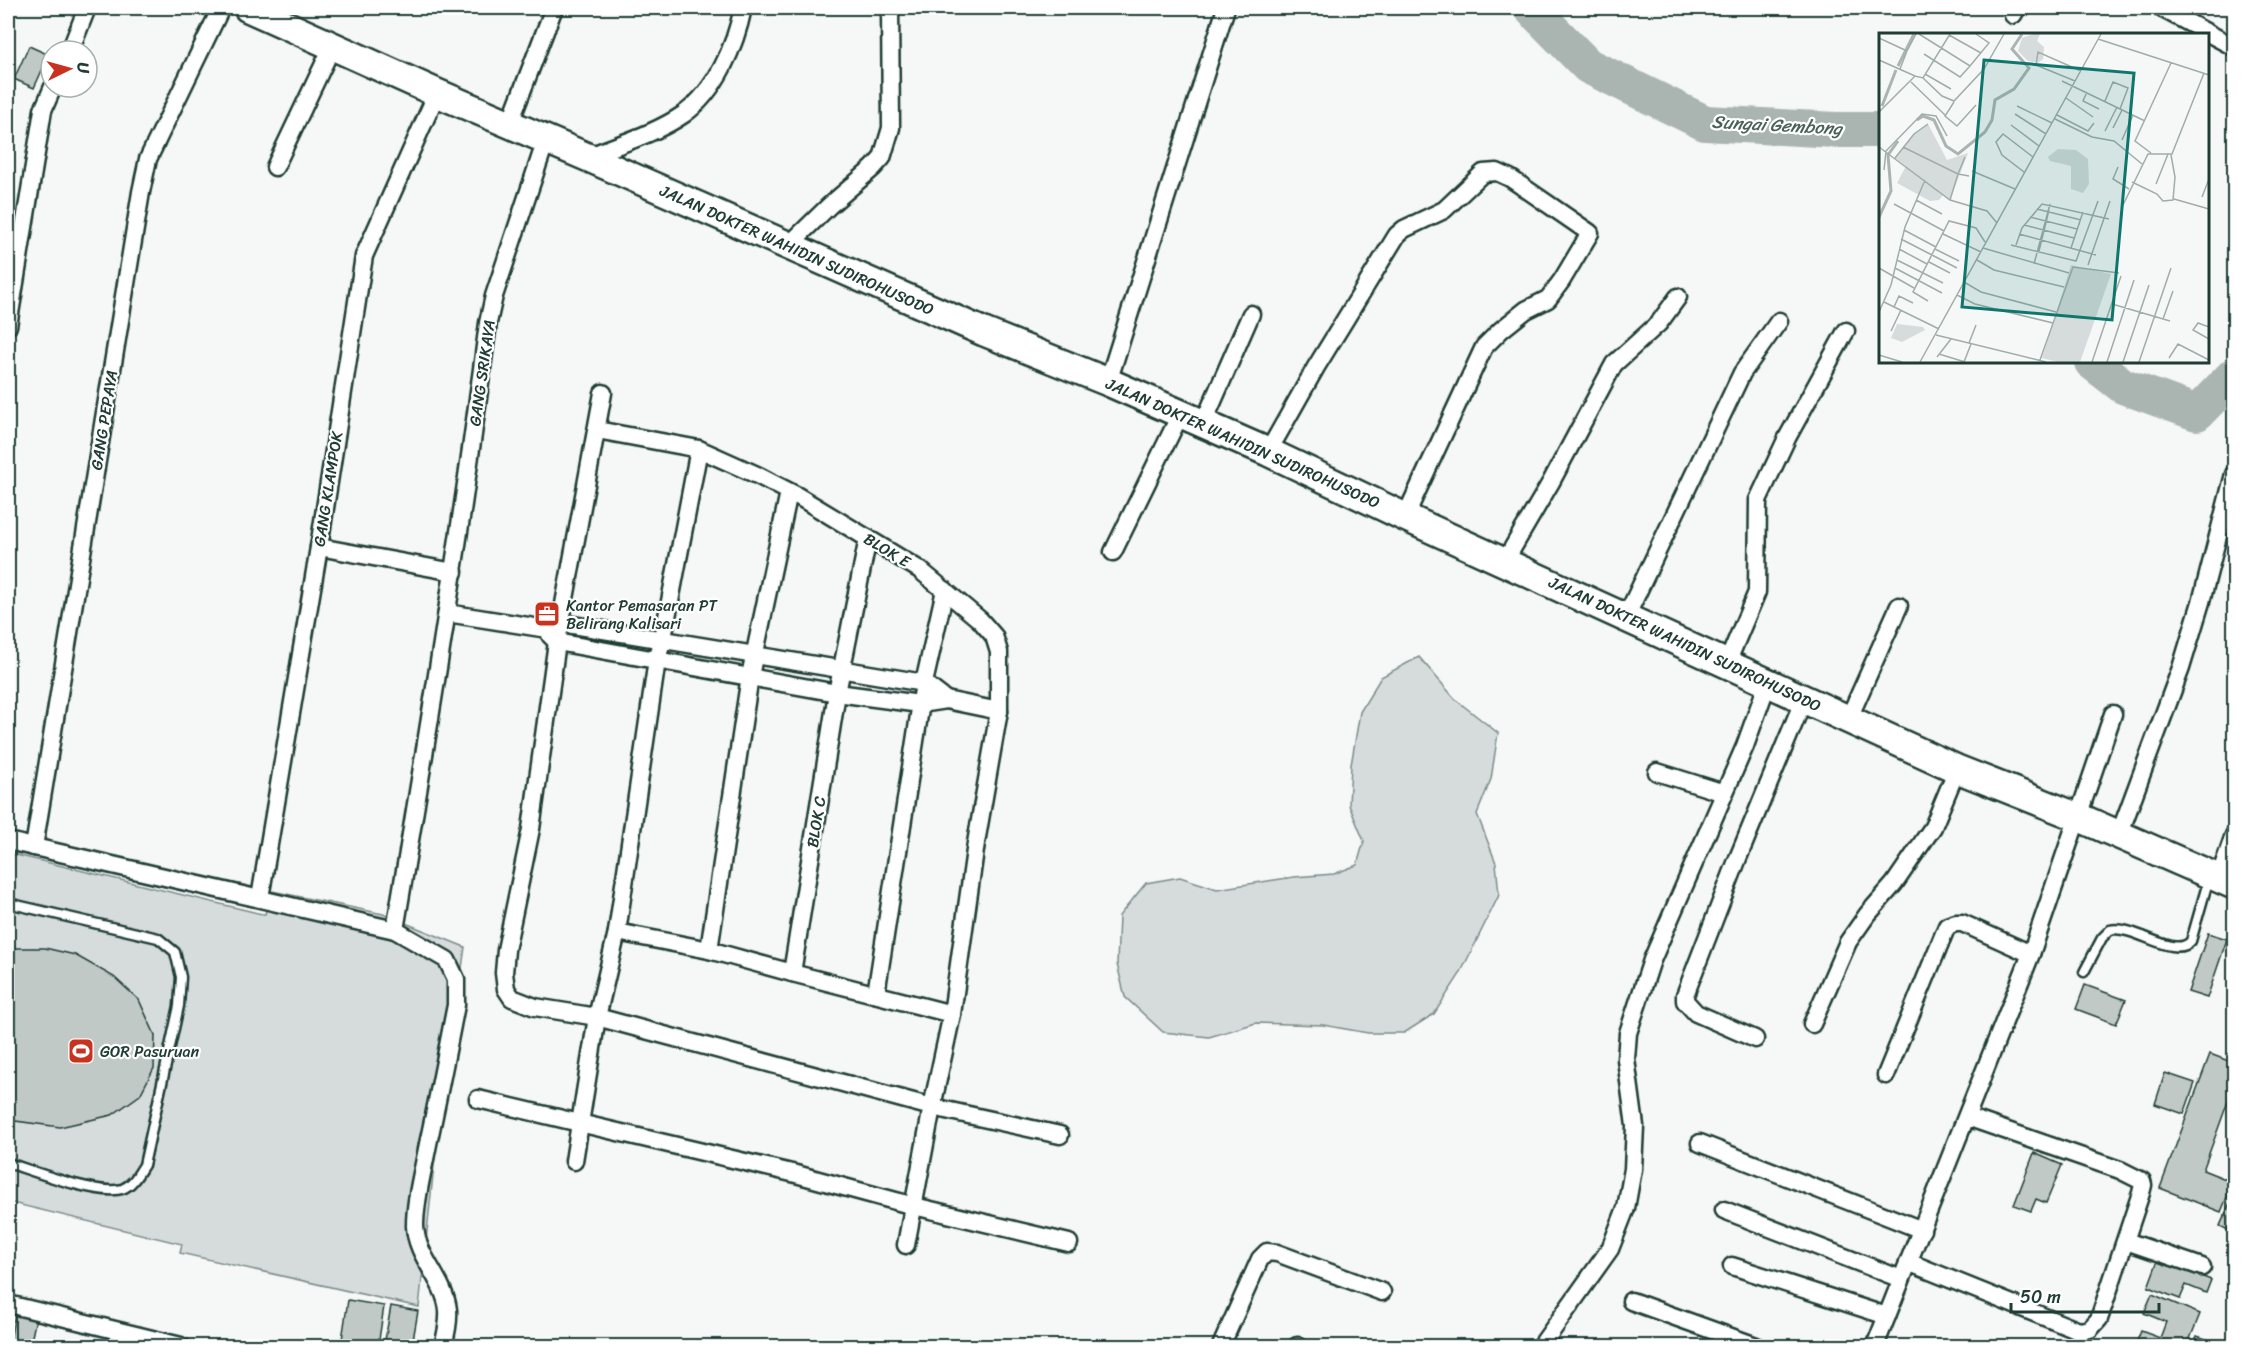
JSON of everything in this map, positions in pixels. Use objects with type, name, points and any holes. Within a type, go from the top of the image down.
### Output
[{"type":"main road","name":"JALAN DOKTER WAHIDIN SUDIROHUSODO","points":[[248,8],[509,125],[587,157],[984,332],[1108,382],[1268,452],[1957,769],[2078,817],[2221,879]]},
{"type":"street","points":[[75,39],[87,8]]},
{"type":"street","name":"GANG PEPAYA","points":[[36,836],[141,192],[152,151],[221,8]]},
{"type":"street","points":[[509,125],[554,8]]},
{"type":"street","points":[[587,157],[661,128],[685,113],[706,93],[725,62],[740,25],[743,8]]},
{"type":"street","points":[[788,246],[882,158],[891,128],[890,8]]},
{"type":"street","points":[[1108,382],[1226,8]]},
{"type":"street","points":[[2161,8],[2208,33]]},
{"type":"street","points":[[2209,33],[2235,47]]},
{"type":"street","points":[[275,167],[333,45]]},
{"type":"street","name":"GANG KLAMPOK","points":[[262,890],[367,248],[437,93]]},
{"type":"street","points":[[8,326],[43,110],[47,99]]},
{"type":"street","name":"GANG SRIKAYA","points":[[397,919],[454,572],[492,303],[546,140]]},
{"type":"street","points":[[1268,452],[1316,367],[1397,235],[1413,224],[1444,210],[1483,173],[1497,172],[1510,178],[1590,233],[1562,280],[1548,298],[1526,310],[1501,330],[1485,347],[1405,517]]},
{"type":"street","points":[[1505,561],[1551,482],[1611,370],[1624,354],[1659,323],[1677,297]]},
{"type":"street","points":[[1113,552],[1192,420],[1251,314]]},
{"type":"street","points":[[1626,617],[1742,373],[1779,321]]},
{"type":"street","points":[[1727,663],[1757,592],[1759,580],[1756,508],[1758,500],[1787,438],[1846,331]]},
{"type":"street","points":[[603,393],[557,642],[531,829],[506,950],[504,974],[506,989],[512,998],[535,1007],[597,1017],[932,1107],[1060,1135]]},
{"type":"street","name":"BLOK E","points":[[597,430],[699,449],[789,492],[920,570],[980,620],[994,636],[999,652],[999,711],[976,843],[952,1014],[906,1245]]},
{"type":"street","points":[[574,1161],[597,1017],[617,932],[657,660],[699,449]]},
{"type":"street","points":[[2119,836],[2181,668],[2235,474]]},
{"type":"street","points":[[709,950],[750,676],[789,492]]},
{"type":"street","name":"BLOK C","points":[[792,973],[837,693],[868,538]]},
{"type":"street","points":[[319,547],[454,572]]},
{"type":"street","points":[[876,994],[920,704],[945,590]]},
{"type":"street","points":[[1848,720],[1899,606]]},
{"type":"street","points":[[447,614],[541,628],[561,623],[663,638],[924,683],[946,700]]},
{"type":"street","points":[[541,628],[557,642],[837,693],[920,704],[946,700],[999,711]]},
{"type":"street","points":[[1541,1347],[1610,1249],[1626,1208],[1633,1170],[1635,1126],[1626,1059],[1628,1033],[1652,960],[1745,746],[1768,682]]},
{"type":"street","points":[[1755,1039],[1696,1013],[1685,1001],[1685,995],[1738,858],[1804,699]]},
{"type":"street","points":[[1875,1347],[2031,954],[2113,714]]},
{"type":"street","points":[[1812,1024],[1848,942],[1867,915],[1894,884],[1933,827],[1957,769]]},
{"type":"street","points":[[1657,772],[1724,793]]},
{"type":"street","points":[[2221,879],[2235,835]]},
{"type":"street","points":[[8,841],[36,836],[262,890],[397,919],[447,960],[456,979],[456,1005],[419,1191],[415,1225],[421,1251],[444,1296],[448,1309],[448,1326],[443,1347]]},
{"type":"street","points":[[1886,1075],[1947,926],[1956,922],[1962,923],[2031,954]]},
{"type":"street","points":[[617,932],[709,950],[952,1014]]},
{"type":"street","points":[[478,1099],[796,1173],[914,1206],[1069,1243]]},
{"type":"street","points":[[1908,1262],[2079,1331],[2090,1329],[2099,1319],[2144,1185],[2142,1181],[2120,1170],[1967,1117]]},
{"type":"street","points":[[1700,1143],[1922,1230]]},
{"type":"street","points":[[1724,1210],[1901,1279]]},
{"type":"street","points":[[2126,1241],[2202,1267]]},
{"type":"street","points":[[1221,1347],[1260,1259],[1267,1252],[1277,1253],[1382,1292]]},
{"type":"street","points":[[1732,1266],[1887,1316]]},
{"type":"street","points":[[1631,1301],[1756,1347]]},
{"type":"street","points":[[8,1304],[151,1343],[181,1347]]},
{"type":"lane","points":[[2084,972],[2102,938],[2110,930],[2123,929],[2176,948],[2188,945],[2221,879]]},
{"type":"lane","points":[[8,903],[158,938],[175,952],[181,977],[179,1006],[144,1165],[133,1182],[122,1189],[103,1191],[8,1163]]},
{"type":"shaded area","points":[[1419,657],[1456,700],[1498,733],[1491,779],[1477,814],[1496,863],[1499,895],[1460,974],[1434,1014],[1404,1033],[1368,1033],[1323,1025],[1256,1023],[1209,1037],[1163,1032],[1125,997],[1117,964],[1119,916],[1146,883],[1180,877],[1217,889],[1294,877],[1334,874],[1357,865],[1364,841],[1349,805],[1351,765],[1360,712],[1381,677]]},
{"type":"shaded area","points":[[8,853],[262,914],[265,914],[273,891],[383,914],[465,947],[436,1147],[419,1307],[180,1253],[182,1244],[8,1202]]},
{"type":"building","points":[[29,46],[39,50],[39,77],[34,88],[14,79]]},
{"type":"building","points":[[2208,933],[2227,939],[2207,998],[2188,992]]},
{"type":"building","name":"GOR Pasuruan","points":[[8,948],[45,948],[75,955],[114,977],[139,1000],[155,1035],[154,1068],[140,1095],[112,1115],[60,1127],[8,1120]]},
{"type":"building","points":[[2085,985],[2126,1000],[2116,1024],[2076,1009]]},
{"type":"building","points":[[2210,1054],[2234,1063],[2234,1098],[2230,1096],[2203,1170],[2233,1182],[2221,1212],[2160,1188]]},
{"type":"building","points":[[2165,1073],[2195,1083],[2184,1114],[2155,1104]]},
{"type":"building","points":[[2034,1153],[2062,1165],[2046,1203],[2036,1199],[2031,1211],[2014,1205]]},
{"type":"building","points":[[2234,1197],[2234,1233],[2220,1226]]},
{"type":"building","points":[[2158,1260],[2211,1280],[2206,1293],[2186,1285],[2180,1299],[2148,1287]]},
{"type":"building","points":[[2152,1294],[2200,1314],[2187,1346],[2135,1346],[2141,1331],[2160,1338],[2166,1322],[2144,1313]]},
{"type":"building","points":[[348,1300],[384,1306],[378,1346],[341,1346]]},
{"type":"building","points":[[391,1306],[418,1311],[412,1346],[384,1346]]},
{"type":"building","points":[[15,1314],[36,1318],[30,1346],[9,1346]]},
{"type":"building","points":[[2197,1336],[2227,1346],[2193,1346]]},
{"type":"waterway","name":"Sungai Gembong","points":[[1531,8],[1588,66],[1705,123],[1879,130]]},
{"type":"waterway","name":"Sungai Gembong","points":[[2093,363],[2123,386],[2197,413],[2234,375]]},
{"type":"place","name":"Kantor Pemasaran PT Belirang Kalisari","points":[[547,614]]},
{"type":"place","name":"GOR Pasuruan","points":[[81,1051]]}]
